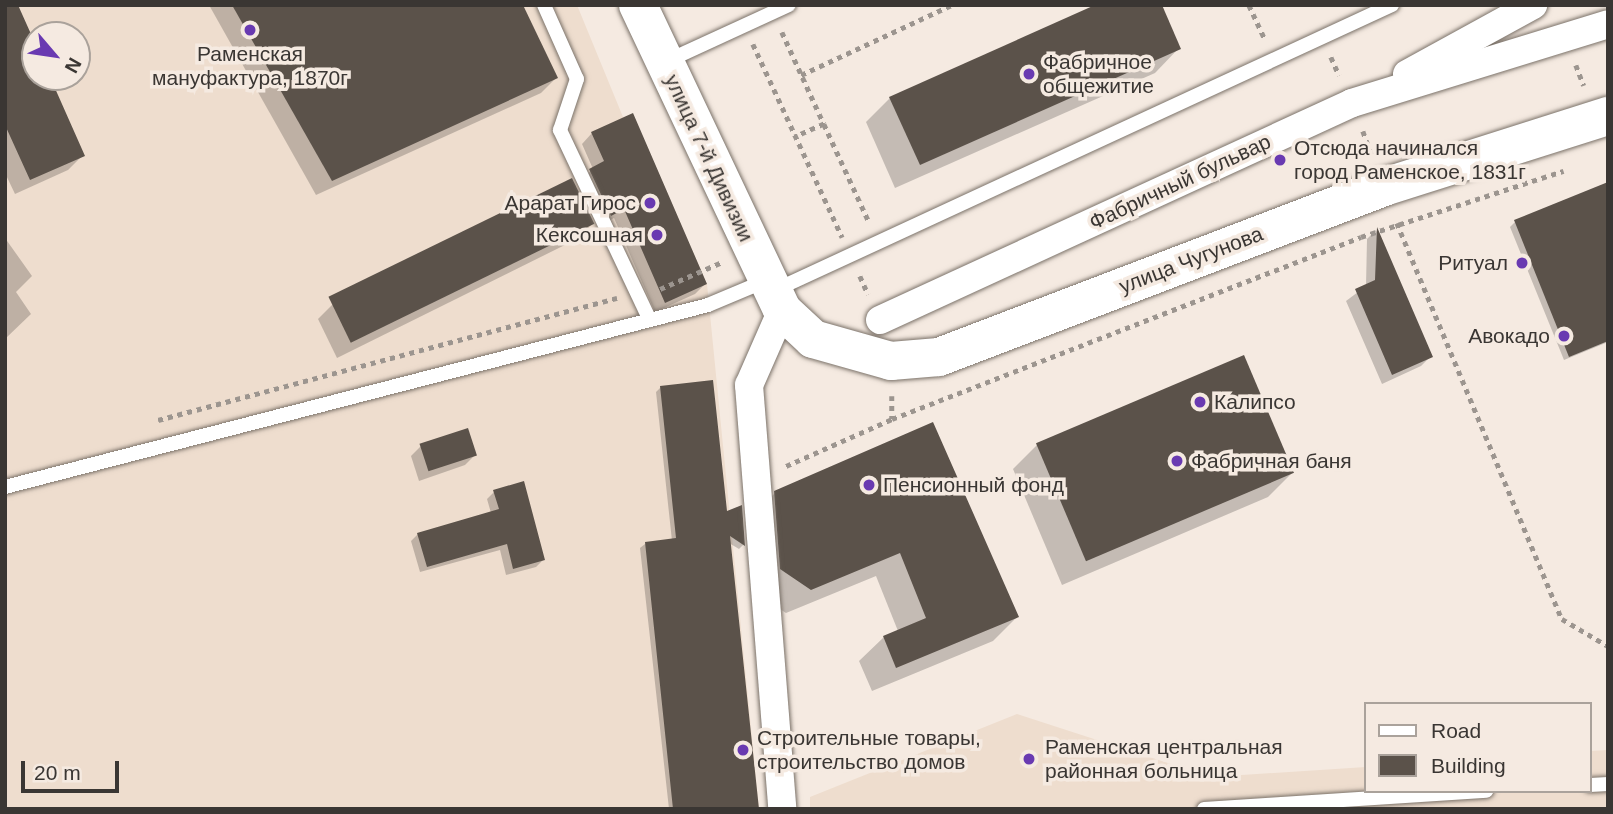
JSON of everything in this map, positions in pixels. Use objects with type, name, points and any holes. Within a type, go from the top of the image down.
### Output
[{"type":"main road","name":"улица 7-й Дивизии","points":[[638,5],[774,294]]},
{"type":"main road","name":"улица Чугунова","points":[[774,294],[813,339],[843,351],[891,361],[939,357],[1384,187],[1608,116]]},
{"type":"street","points":[[1352,103],[1533,5]]},
{"type":"street","name":"Фабричный бульвар","points":[[880,320],[1352,103],[1608,24]]},
{"type":"street","points":[[774,294],[749,385],[782,809]]},
{"type":"lane","points":[[544,5],[577,79],[560,130],[650,320]]},
{"type":"lane","points":[[664,63],[789,5]]},
{"type":"lane","points":[[5,487],[708,305],[774,294],[850,256],[1392,5]]},
{"type":"lane","points":[[1204,809],[1455,793]]},
{"type":"path","points":[[801,75],[952,5]]},
{"type":"path","points":[[1249,5],[1274,60]]},
{"type":"path","points":[[773,13],[878,243]]},
{"type":"path","points":[[744,26],[880,320]]},
{"type":"path","points":[[1322,38],[1352,103]]},
{"type":"path","points":[[796,137],[824,124]]},
{"type":"path","points":[[756,479],[892,419],[1398,225],[1570,169]]},
{"type":"path","points":[[1398,225],[1562,619],[1608,646]]},
{"type":"path","points":[[153,421],[637,292],[659,289],[695,274]]},
{"type":"shaded area","points":[[5,5],[577,5],[623,117],[633,114],[707,284],[759,809],[5,809]]},
{"type":"shaded area","name":"Раменская центральная районная больница","points":[[1017,714],[1211,777],[1364,767],[1364,793],[1592,793],[1592,751],[1608,750],[1608,809],[810,809],[810,797]]},
{"type":"building","points":[[5,5],[18,5],[25,21],[21,21],[21,91],[56,91],[85,156],[30,180],[5,125]]},
{"type":"building","points":[[232,5],[523,5],[558,78],[332,181]]},
{"type":"building","points":[[1095,5],[1162,5],[1181,49],[920,165],[889,97]]},
{"type":"building","points":[[633,113],[707,284],[665,303],[624,209],[611,216],[589,169],[604,161],[591,132]]},
{"type":"building","points":[[572,178],[594,224],[351,343],[328,297]]},
{"type":"building","points":[[1608,182],[1608,341],[1569,357],[1514,220]]},
{"type":"building","points":[[1377,227],[1433,357],[1392,375],[1355,289],[1375,280]]},
{"type":"building","points":[[1244,355],[1294,473],[1086,561],[1036,443]]},
{"type":"building","points":[[713,380],[727,511],[742,505],[745,546],[730,536],[759,809],[673,809],[645,542],[676,538],[660,386]]},
{"type":"building","points":[[933,422],[1019,617],[896,668],[883,636],[926,618],[900,553],[811,590],[780,569],[774,491]]},
{"type":"building","points":[[468,428],[477,456],[428,471],[419,444]]},
{"type":"building","points":[[524,481],[545,560],[513,569],[507,544],[427,567],[417,533],[499,509],[493,490]]},
{"type":"place","name":"Раменская мануфактура, 1870г","points":[[250,30]]},
{"type":"place","name":"Фабричное общежитие","points":[[1029,74]]},
{"type":"place","name":"Отсюда начинался город Раменское, 1831г","points":[[1280,160]]},
{"type":"place","name":"Арарат Гирос","points":[[650,203]]},
{"type":"place","name":"Кексошная","points":[[657,235]]},
{"type":"place","name":"Ритуал","points":[[1522,263]]},
{"type":"place","name":"Авокадо","points":[[1564,336]]},
{"type":"place","name":"Калипсо","points":[[1200,402]]},
{"type":"place","name":"Фабричная баня","points":[[1177,461]]},
{"type":"place","name":"Пенсионный фонд","points":[[869,485]]},
{"type":"place","name":"Строительные товары, строительство домов","points":[[743,750]]},
{"type":"place","name":"Раменская центральная районная больница","points":[[1029,759]]}]
